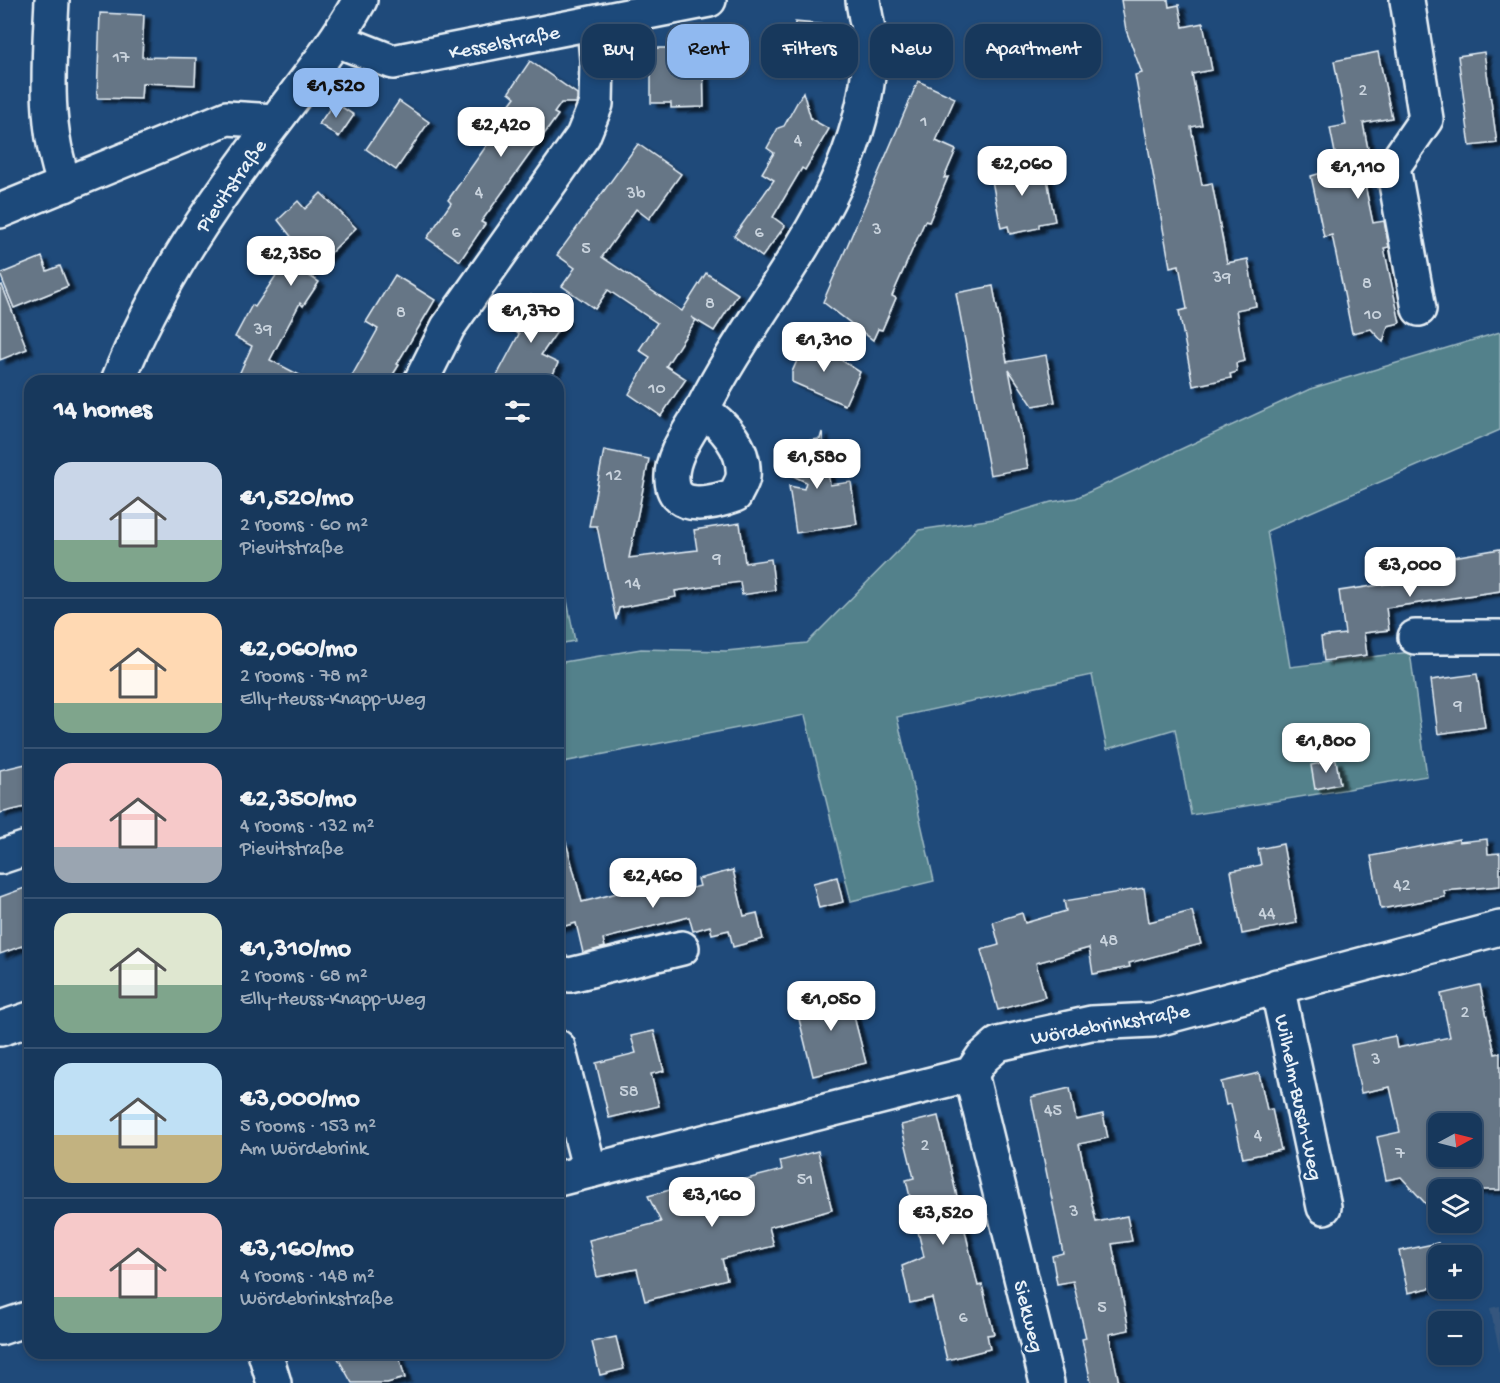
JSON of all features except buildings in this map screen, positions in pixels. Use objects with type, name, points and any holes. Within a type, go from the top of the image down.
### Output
[{"type":"street","points":[[52,0],[50,121],[56,159],[65,185]]},
{"type":"street","name":"Pievitstraße","points":[[121,375],[160,291],[180,257],[275,120],[337,40],[360,0]]},
{"type":"street","name":"Kesselstraße","points":[[594,24],[709,0]]},
{"type":"street","points":[[701,410],[830,202],[850,155],[865,99],[871,52],[863,0]]},
{"type":"street","points":[[1407,0],[1426,119],[1393,167],[1419,309]]},
{"type":"street","name":"Kesselstraße","points":[[337,40],[393,62],[582,26]]},
{"type":"street","points":[[424,375],[448,327],[583,136],[596,104],[597,78]]},
{"type":"street","points":[[0,211],[227,118],[275,120]]},
{"type":"street","points":[[1415,637],[1500,638]]},
{"type":"street","points":[[0,857],[24,849]]},
{"type":"street","name":"Wördebrinkstraße","points":[[971,1074],[982,1058],[998,1044],[1091,1023],[1153,1020],[1500,928]]},
{"type":"street","points":[[564,974],[570,975],[682,948]]},
{"type":"street","name":"Wilhelm-Busch-Weg","points":[[1277,986],[1324,1207]]},
{"type":"street","points":[[0,1029],[24,1021]]},
{"type":"street","points":[[564,1070],[590,1170]]},
{"type":"street","points":[[564,1177],[971,1074]]},
{"type":"street","name":"Siekweg","points":[[971,1074],[1047,1383]]},
{"type":"street","points":[[0,1328],[24,1319]]},
{"type":"street","points":[[267,1359],[274,1383]]},
{"type":"shaded area","points":[[1500,1306],[1500,1353],[1490,1308]]},
{"type":"green space","points":[[1500,332],[1500,430],[1267,531],[1290,667],[1410,652],[1427,776],[1191,815],[1175,729],[1107,749],[1092,675],[897,717],[934,881],[851,901],[805,715],[564,762],[564,662],[641,649],[726,651],[807,643],[919,530],[994,519],[1051,502],[1076,498],[1310,389]]},
{"type":"green space","points":[[564,585],[575,641],[564,643]]}]
